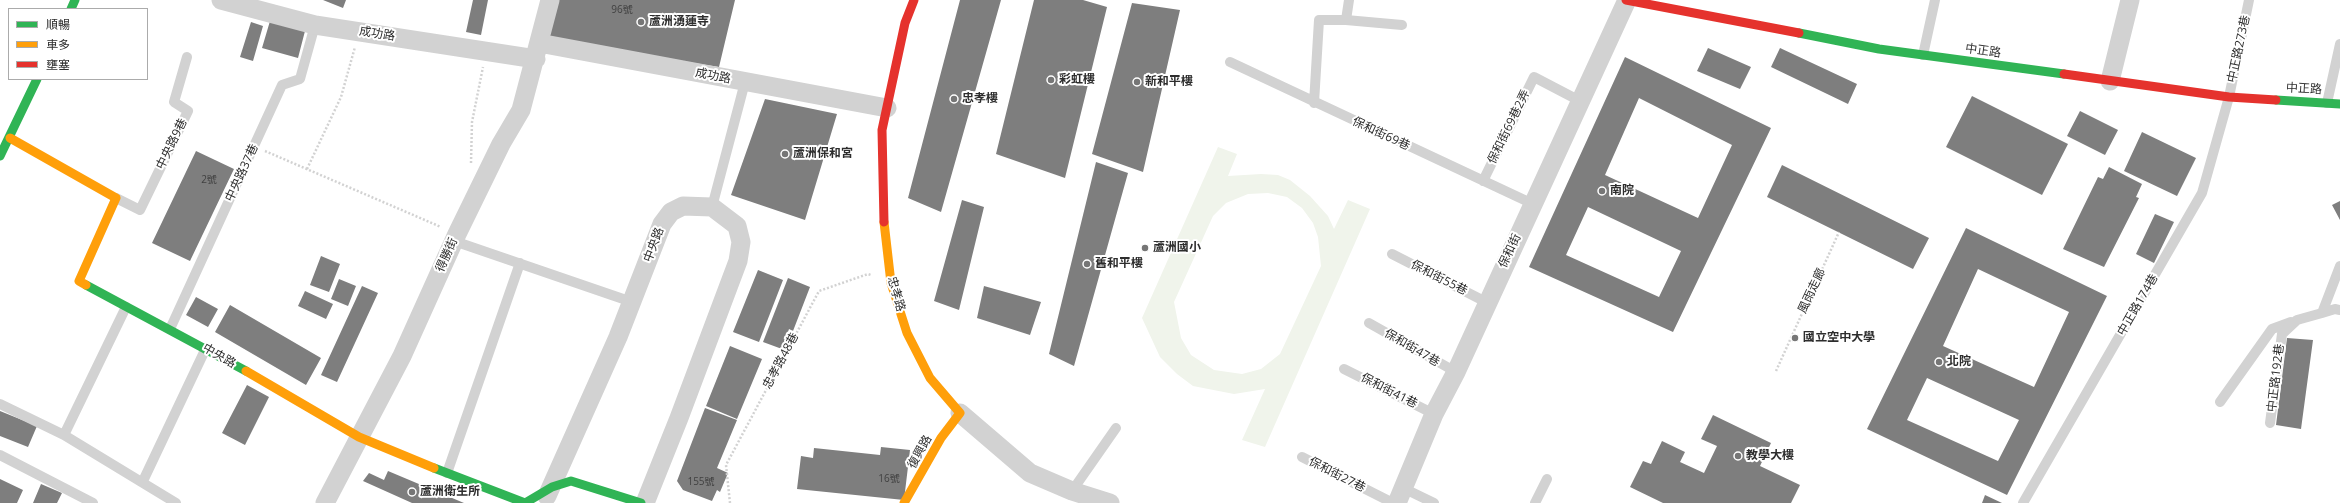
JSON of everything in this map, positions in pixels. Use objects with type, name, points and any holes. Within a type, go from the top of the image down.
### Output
[{"type":"street","name":"成功路","points":[[221,0],[315,25],[486,51],[538,51],[745,82],[887,108]]},
{"type":"street","name":"得勝街","points":[[325,503],[402,356],[455,237],[501,144],[521,110],[538,51],[550,0]]},
{"type":"street","name":"忠孝路","points":[[914,0],[905,23],[882,130],[882,209],[890,283],[907,333],[930,378],[960,413],[1030,473],[1072,491],[1102,501]]},
{"type":"street","name":"中正路","points":[[1626,0],[1880,49],[2229,97],[2340,104]]},
{"type":"street","name":"保和街","points":[[1398,498],[1434,414],[1456,372],[1486,302],[1533,204],[1626,0]]},
{"type":"street","points":[[2110,81],[2130,0]]},
{"type":"street","points":[[0,156],[10,138],[37,80]]},
{"type":"street","points":[[10,138],[116,198]]},
{"type":"street","name":"中央路","points":[[116,198],[79,281],[206,348],[359,437],[447,473],[525,502],[548,495],[571,481],[641,503]]},
{"type":"street","name":"中央路","points":[[548,495],[632,302],[662,224],[671,212],[683,206],[712,208]]},
{"type":"street","points":[[645,503],[679,418],[738,261],[741,242],[737,226],[712,208]]},
{"type":"street","name":"復興路","points":[[904,503],[928,465],[942,438],[960,413]]},
{"type":"lane","points":[[1346,20],[1349,0]]},
{"type":"lane","points":[[1923,55],[1935,0]]},
{"type":"lane","name":"中正路273巷","points":[[2229,97],[2249,0]]},
{"type":"lane","points":[[1314,103],[1319,20],[1346,20],[1402,25]]},
{"type":"lane","name":"中央路37巷","points":[[170,329],[282,85],[300,79],[315,25]]},
{"type":"lane","points":[[2327,103],[2340,44]]},
{"type":"lane","name":"中央路9巷","points":[[116,198],[140,210],[188,112],[174,102],[187,57]]},
{"type":"lane","name":"保和街69巷","points":[[1230,62],[1314,103],[1533,204]]},
{"type":"lane","name":"保和街69巷2弄","points":[[1483,180],[1534,77],[1580,101]]},
{"type":"lane","points":[[712,208],[745,82]]},
{"type":"lane","name":"中正路174巷","points":[[2023,503],[2202,193],[2229,97]]},
{"type":"lane","points":[[455,237],[520,263],[632,302]]},
{"type":"lane","name":"保和街55巷","points":[[1392,254],[1486,302]]},
{"type":"lane","points":[[447,473],[520,263]]},
{"type":"lane","points":[[2322,313],[2340,266]]},
{"type":"lane","points":[[64,435],[126,307]]},
{"type":"lane","name":"中正路192巷","points":[[2270,424],[2282,334],[2297,320],[2335,309],[2340,310]]},
{"type":"lane","points":[[2220,402],[2272,329],[2297,320]]},
{"type":"lane","name":"保和街47巷","points":[[1369,323],[1456,372]]},
{"type":"lane","points":[[142,481],[206,348]]},
{"type":"lane","name":"保和街41巷","points":[[1344,369],[1434,414]]},
{"type":"lane","points":[[0,404],[64,435],[176,503]]},
{"type":"lane","points":[[1072,491],[1116,428]]},
{"type":"lane","points":[[0,455],[93,503]]},
{"type":"lane","name":"保和街27巷","points":[[1302,457],[1398,498],[1434,503]]},
{"type":"lane","points":[[1535,503],[1547,479]]},
{"type":"path","points":[[307,168],[341,97],[360,32]]},
{"type":"path","points":[[471,166],[472,122],[486,51]]},
{"type":"path","points":[[254,147],[307,168],[455,237]]},
{"type":"path","name":"風雨走廊","points":[[1776,371],[1839,232]]},
{"type":"path","name":"忠孝路48巷","points":[[730,503],[726,465],[819,291],[868,274],[890,283]]},
{"type":"shaded area","points":[[1218,147],[1237,154],[1228,176],[1261,174],[1278,175],[1290,180],[1310,196],[1328,216],[1334,229],[1348,200],[1370,209],[1265,447],[1242,440],[1265,389],[1234,394],[1193,386],[1177,374],[1160,357],[1142,318]],"holes":[[[1268,193],[1287,197],[1302,208],[1313,223],[1318,237],[1321,266],[1280,354],[1261,369],[1242,374],[1214,370],[1191,355],[1181,338],[1174,302],[1213,216],[1226,203],[1248,194]]]},
{"type":"building","points":[[323,0],[346,0],[343,8]]},
{"type":"building","points":[[473,0],[488,0],[481,35],[466,32]]},
{"type":"building","name":"蘆洲湧蓮寺","points":[[558,0],[735,0],[719,67],[548,40]]},
{"type":"building","name":"忠孝樓","points":[[960,0],[1001,0],[941,212],[908,198]]},
{"type":"building","name":"彩虹樓","points":[[1034,0],[1083,0],[1107,7],[1065,178],[996,154]]},
{"type":"building","name":"新和平樓","points":[[1132,3],[1180,10],[1143,172],[1092,154]]},
{"type":"building","points":[[270,21],[305,31],[298,58],[262,48]]},
{"type":"building","points":[[251,22],[263,26],[253,61],[240,57]]},
{"type":"building","points":[[1708,48],[1751,67],[1740,89],[1697,71]]},
{"type":"building","points":[[1780,48],[1857,84],[1848,104],[1771,67]]},
{"type":"building","name":"南院","points":[[1625,57],[1771,128],[1673,332],[1529,267]],"holes":[[[1639,98],[1732,145],[1698,218],[1605,175]],[[1588,207],[1681,251],[1659,297],[1566,255]]]},
{"type":"building","points":[[1972,96],[2068,144],[2042,195],[1946,147]]},
{"type":"building","name":"蘆洲保和宮","points":[[765,99],[837,114],[805,220],[731,195]]},
{"type":"building","points":[[2080,111],[2118,130],[2105,155],[2067,136]]},
{"type":"building","points":[[2142,132],[2196,158],[2177,196],[2124,171]]},
{"type":"building","points":[[196,151],[234,169],[190,261],[152,243]]},
{"type":"building","name":"舊和平樓","points":[[1096,162],[1128,173],[1074,366],[1049,354]]},
{"type":"building","points":[[1782,165],[1929,238],[1913,269],[1767,197]]},
{"type":"building","points":[[2109,167],[2142,184],[2136,197],[2139,198],[2104,267],[2063,249],[2098,177],[2103,179]]},
{"type":"building","points":[[962,200],[984,207],[959,310],[934,301]]},
{"type":"building","points":[[2340,201],[2340,220],[2332,205]]},
{"type":"building","points":[[2155,214],[2174,222],[2154,263],[2136,254]]},
{"type":"building","name":"北院","points":[[1966,228],[2107,296],[2007,495],[1867,429]],"holes":[[[1978,269],[2069,312],[2034,387],[1943,346]],[[1927,378],[2019,420],[1998,461],[1907,420]]]},
{"type":"building","points":[[321,256],[340,264],[329,292],[310,285]]},
{"type":"building","points":[[758,270],[783,280],[759,342],[733,332]]},
{"type":"building","points":[[788,278],[810,287],[793,331],[789,329],[782,349],[763,342]]},
{"type":"building","points":[[339,279],[356,286],[348,306],[331,299]]},
{"type":"building","points":[[362,286],[378,293],[337,382],[321,375]]},
{"type":"building","points":[[984,286],[1041,302],[1030,335],[977,318]]},
{"type":"building","points":[[305,291],[333,304],[326,319],[298,306]]},
{"type":"building","points":[[196,297],[218,309],[208,327],[186,315]]},
{"type":"building","points":[[230,305],[321,358],[306,385],[215,332]]},
{"type":"building","points":[[2287,338],[2313,340],[2301,429],[2276,425]]},
{"type":"building","points":[[730,346],[762,359],[737,419],[706,406]]},
{"type":"building","points":[[247,385],[269,397],[245,445],[222,433]]},
{"type":"building","points":[[705,408],[737,420],[717,468],[728,473],[720,492],[717,490],[712,501],[683,490],[677,481]]},
{"type":"building","points":[[0,411],[37,426],[28,447],[0,436]]},
{"type":"building","name":"教學大樓","points":[[1713,415],[1771,443],[1760,466],[1800,485],[1791,503],[1663,503],[1630,487],[1643,461],[1651,464],[1662,441],[1685,452],[1680,462],[1704,473],[1717,446],[1701,439]]},
{"type":"building","points":[[881,447],[910,450],[904,500],[797,489],[801,456],[813,458],[814,448],[880,455]]},
{"type":"building","name":"蘆洲衛生所","points":[[388,471],[464,503],[412,503],[363,481],[369,473],[384,480]]},
{"type":"building","points":[[0,479],[23,490],[17,503],[0,503]]},
{"type":"building","points":[[41,484],[62,493],[57,503],[33,503]]},
{"type":"building","points":[[1985,495],[2002,503],[1982,503]]},
{"type":"traffic: fast","points":[[71,8],[75,0]]},
{"type":"traffic: fast","points":[[1799,33],[1879,49],[2064,74]]},
{"type":"traffic: fast","points":[[0,156],[37,80]]},
{"type":"traffic: fast","points":[[2276,100],[2340,104]]},
{"type":"traffic: fast","points":[[86,285],[246,371]]},
{"type":"traffic: fast","points":[[434,468],[525,503],[552,487],[571,481],[641,503]]},
{"type":"traffic: slow","points":[[10,138],[116,198],[79,281],[86,285]]},
{"type":"traffic: slow","points":[[884,222],[891,283],[907,333],[930,378],[960,413],[941,438],[904,503]]},
{"type":"traffic: slow","points":[[246,371],[359,437],[434,468]]},
{"type":"traffic: jam","points":[[884,222],[882,130],[905,23],[914,0]]},
{"type":"traffic: jam","points":[[1626,0],[1799,33]]},
{"type":"traffic: jam","points":[[2064,74],[2229,97],[2276,100]]},
{"type":"place","name":"蘆洲湧蓮寺","points":[[641,22]]},
{"type":"place","name":"彩虹樓","points":[[1051,80]]},
{"type":"place","name":"新和平樓","points":[[1137,82]]},
{"type":"place","name":"忠孝樓","points":[[954,99]]},
{"type":"place","name":"蘆洲保和宮","points":[[785,154]]},
{"type":"place","name":"南院","points":[[1602,191]]},
{"type":"place","name":"蘆洲國小","points":[[1145,248]]},
{"type":"place","name":"舊和平樓","points":[[1087,264]]},
{"type":"place","name":"國立空中大學","points":[[1795,338]]},
{"type":"place","name":"北院","points":[[1939,362]]},
{"type":"place","name":"教學大樓","points":[[1738,456]]},
{"type":"place","name":"蘆洲衛生所","points":[[412,492]]}]
